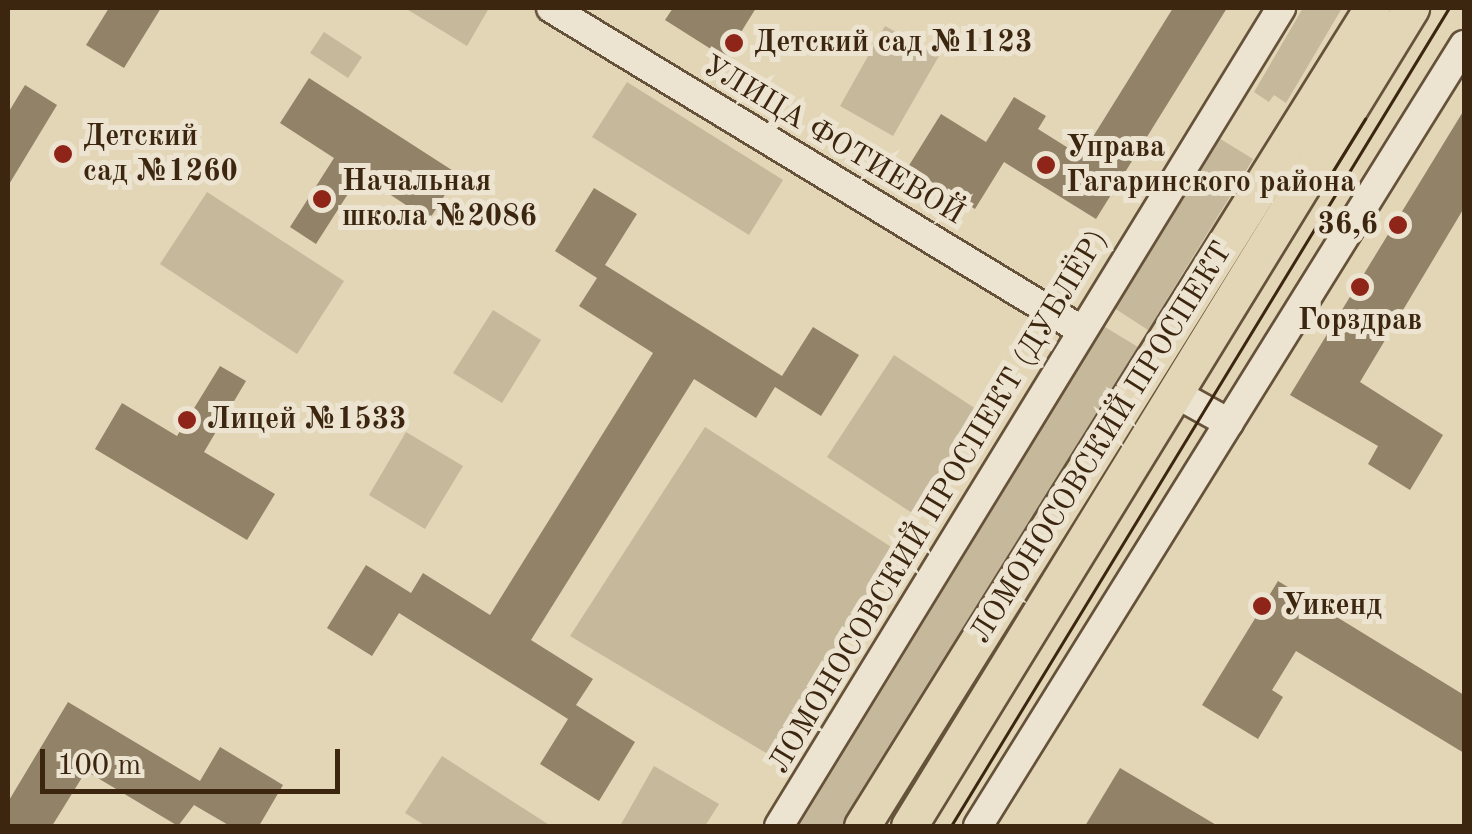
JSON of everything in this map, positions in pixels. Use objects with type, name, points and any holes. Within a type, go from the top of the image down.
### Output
[{"type":"main road","name":"ЛОМОНОСОВСКИЙ ПРОСПЕКТ","points":[[862,826],[1372,8]]},
{"type":"main road","name":"ЛОМОНОСОВСКИЙ ПРОСПЕКТ","points":[[910,826],[1411,8]]},
{"type":"main road","points":[[1077,483],[1098,479],[1107,501]]},
{"type":"street","name":"УЛИЦА ФОТИЕВОЙ","points":[[550,8],[1081,330]]},
{"type":"street","name":"ЛОМОНОСОВСКИЙ ПРОСПЕКТ (ДУБЛЁР)","points":[[779,826],[1281,8]]},
{"type":"street","points":[[978,826],[1464,46]]},
{"type":"street","points":[[1173,392],[1228,423]]},
{"type":"shaded area","points":[[405,8],[489,8],[467,46]]},
{"type":"shaded area","points":[[1303,8],[1342,8],[1286,103],[1274,95],[1269,102],[1254,92]]},
{"type":"shaded area","points":[[885,26],[939,56],[893,136],[840,106]]},
{"type":"shaded area","points":[[324,32],[362,57],[348,78],[310,53]]},
{"type":"shaded area","points":[[627,82],[783,180],[749,235],[592,137]]},
{"type":"shaded area","points":[[1214,135],[1253,159],[1148,330],[1111,306]]},
{"type":"shaded area","points":[[207,192],[344,281],[297,354],[160,264]]},
{"type":"shaded area","points":[[493,310],[541,340],[502,403],[453,373]]},
{"type":"shaded area","points":[[1100,324],[1138,347],[843,826],[791,826]]},
{"type":"shaded area","points":[[894,355],[979,411],[912,513],[827,457]]},
{"type":"shaded area","points":[[705,427],[899,552],[773,757],[570,636]]},
{"type":"shaded area","points":[[406,432],[463,466],[425,529],[369,495]]},
{"type":"shaded area","points":[[442,756],[551,826],[426,826],[405,813]]},
{"type":"shaded area","points":[[654,766],[719,804],[705,826],[620,826]]},
{"type":"building","points":[[109,8],[161,8],[124,68],[86,45]]},
{"type":"building","points":[[673,8],[756,8],[725,58],[665,20]]},
{"type":"building","points":[[1173,8],[1227,8],[1096,219],[1004,162],[975,209],[908,167],[941,114],[986,142],[1014,97],[1046,116],[1038,129],[1081,156]]},
{"type":"building","points":[[309,78],[458,174],[429,220],[360,175],[316,244],[290,227],[334,158],[280,123]]},
{"type":"building","points":[[25,85],[57,105],[8,186],[8,113]]},
{"type":"building","points":[[1464,110],[1464,208],[1360,382],[1443,435],[1410,490],[1368,464],[1378,446],[1290,395]]},
{"type":"building","points":[[594,188],[637,214],[605,265],[782,376],[813,327],[859,355],[821,416],[775,387],[756,418],[694,379],[531,640],[593,679],[576,705],[635,742],[599,801],[540,764],[568,719],[399,613],[372,656],[327,628],[366,565],[411,593],[423,573],[490,615],[653,353],[579,306],[597,278],[555,251]]},
{"type":"building","points":[[220,366],[246,381],[204,452],[275,494],[247,540],[95,449],[122,403],[177,436]]},
{"type":"building","points":[[1278,581],[1464,695],[1464,753],[1296,651],[1272,690],[1283,697],[1258,739],[1202,705]]},
{"type":"building","points":[[68,702],[200,781],[220,747],[283,785],[259,826],[230,826],[194,805],[178,826],[86,771],[52,826],[8,826],[8,802]]},
{"type":"building","points":[[1120,768],[1218,826],[1085,826]]},
{"type":"tram line","points":[[951,826],[1449,8]]},
{"type":"tram line","points":[[1323,187],[1365,119]]},
{"type":"place","name":"Детский сад №1123","points":[[734,43]]},
{"type":"place","name":"Детский сад №1260","points":[[63,154]]},
{"type":"place","name":"Управа Гагаринского района","points":[[1046,165]]},
{"type":"place","name":"Начальная школа №2086","points":[[322,199]]},
{"type":"place","name":"36,6","points":[[1398,225]]},
{"type":"place","name":"Горздрав","points":[[1360,287]]},
{"type":"place","name":"Лицей №1533","points":[[187,420]]},
{"type":"place","name":"Уикенд","points":[[1262,606]]}]
